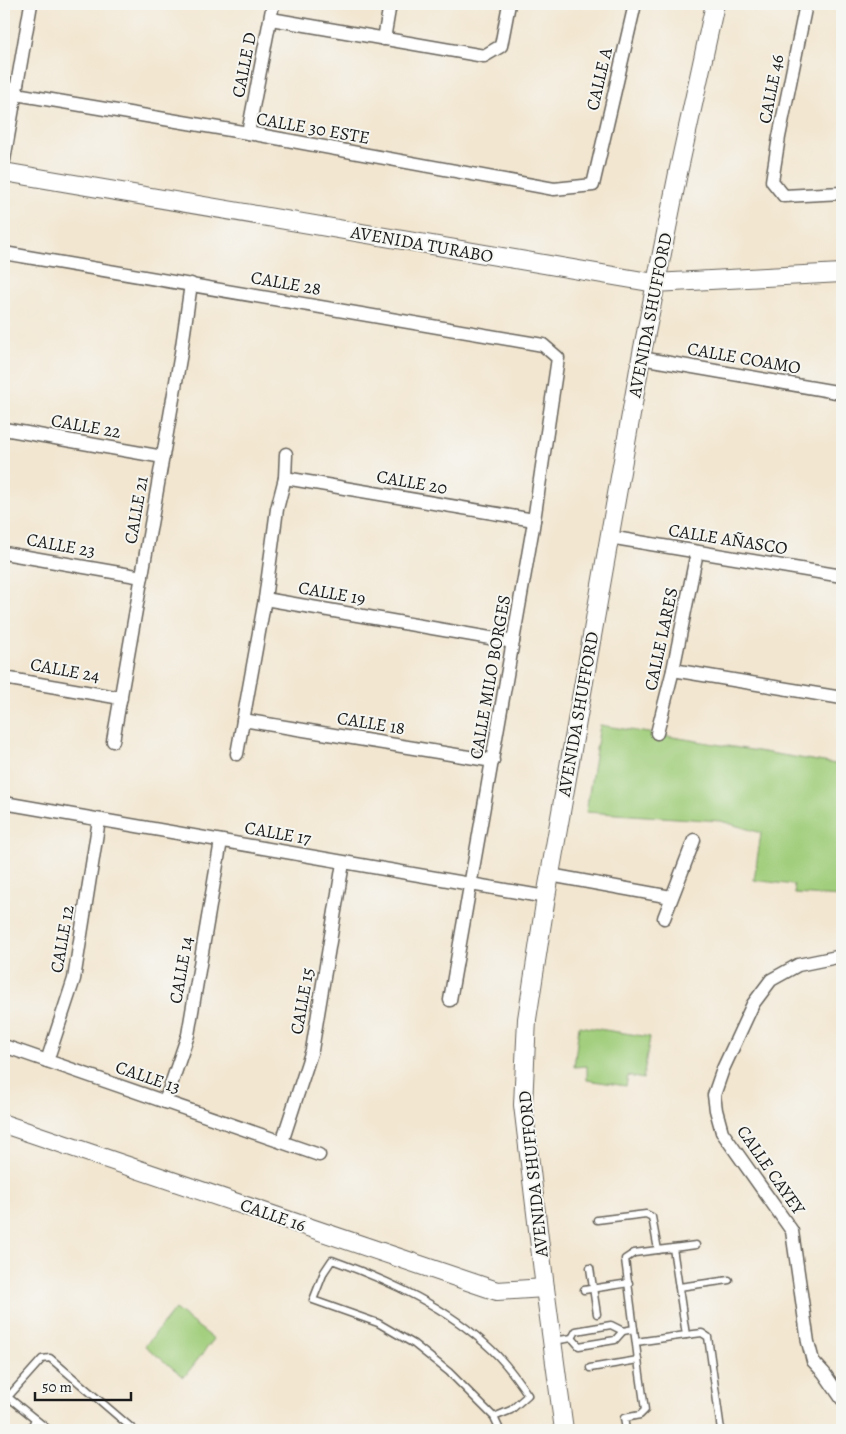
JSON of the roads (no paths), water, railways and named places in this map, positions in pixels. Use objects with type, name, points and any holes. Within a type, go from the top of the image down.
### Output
[{"type":"street","points":[[4,160],[10,93],[31,4]]},
{"type":"street","name":"CALLE D","points":[[248,134],[273,4]]},
{"type":"street","points":[[384,39],[390,4]]},
{"type":"street","name":"CALLE A","points":[[598,162],[634,4]]},
{"type":"street","name":"AVENIDA SHUFFORD","points":[[564,1430],[523,1106],[527,1019],[546,897],[654,283],[716,4]]},
{"type":"street","name":"CALLE 46","points":[[806,4],[779,137],[772,182],[784,196],[842,193]]},
{"type":"street","points":[[271,19],[484,56],[501,46],[508,5]]},
{"type":"street","name":"CALLE 30 ESTE","points":[[10,93],[554,189],[593,185],[598,162]]},
{"type":"street","name":"AVENIDA TURABO","points":[[4,172],[654,283],[842,273]]},
{"type":"street","name":"CALLE 28","points":[[4,253],[543,345],[558,358]]},
{"type":"street","name":"CALLE 21","points":[[113,741],[191,284]]},
{"type":"street","name":"CALLE MILO BORGES","points":[[450,1000],[534,520],[558,358]]},
{"type":"street","name":"CALLE COAMO","points":[[641,358],[842,392]]},
{"type":"street","name":"CALLE 22","points":[[4,429],[162,458]]},
{"type":"street","points":[[237,754],[265,599],[277,509],[285,478],[286,454]]},
{"type":"street","name":"CALLE 20","points":[[285,478],[534,520]]},
{"type":"street","name":"CALLE AÑASCO","points":[[609,537],[842,576]]},
{"type":"street","name":"CALLE LARES","points":[[657,733],[673,670],[697,552]]},
{"type":"street","name":"CALLE 23","points":[[4,553],[142,577]]},
{"type":"street","name":"CALLE 19","points":[[265,599],[513,642]]},
{"type":"street","points":[[673,670],[842,698]]},
{"type":"street","name":"CALLE 24","points":[[4,678],[121,698]]},
{"type":"street","name":"CALLE 18","points":[[243,720],[493,761]]},
{"type":"street","name":"CALLE 17","points":[[4,803],[546,897]]},
{"type":"street","name":"CALLE 12","points":[[47,1061],[74,979],[99,820]]},
{"type":"street","points":[[664,918],[694,840]]},
{"type":"street","name":"CALLE 14","points":[[165,1102],[188,1035],[221,841]]},
{"type":"street","name":"CALLE 15","points":[[282,1142],[312,1050],[344,863]]},
{"type":"street","points":[[550,875],[671,897]]},
{"type":"street","name":"CALLE CAYEY","points":[[842,956],[798,965],[772,980],[753,1004],[723,1069],[714,1095],[722,1132],[792,1231],[812,1361],[842,1399]]},
{"type":"street","name":"CALLE 13","points":[[4,1046],[319,1155]]},
{"type":"street","name":"CALLE 16","points":[[4,1124],[497,1290],[545,1288]]},
{"type":"lane","points":[[597,1220],[646,1214],[652,1217],[658,1250]]},
{"type":"lane","points":[[626,1430],[624,1418],[640,1415],[645,1410],[625,1259],[634,1253],[696,1245]]},
{"type":"lane","points":[[673,1248],[686,1335]]},
{"type":"lane","points":[[494,1417],[511,1410],[528,1395],[494,1351],[465,1326],[434,1306],[397,1286],[332,1260],[324,1272],[313,1300],[378,1323],[414,1344],[449,1372],[494,1417],[500,1430]]},
{"type":"lane","points":[[590,1268],[597,1314]]},
{"type":"lane","points":[[679,1287],[730,1280]]},
{"type":"lane","points":[[584,1290],[629,1283]]},
{"type":"lane","points":[[572,1338],[576,1331],[611,1325],[623,1331],[634,1329]]},
{"type":"lane","points":[[572,1338],[579,1346],[615,1340],[623,1331]]},
{"type":"lane","points":[[636,1342],[702,1333],[708,1338],[721,1430]]},
{"type":"lane","points":[[552,1341],[572,1338]]},
{"type":"lane","points":[[4,1404],[8,1396],[36,1364],[42,1359],[50,1358],[134,1430]]},
{"type":"lane","points":[[590,1368],[638,1360]]},
{"type":"lane","points":[[8,1396],[49,1430]]},
{"type":"lane","points":[[30,1430],[35,1419]]}]
